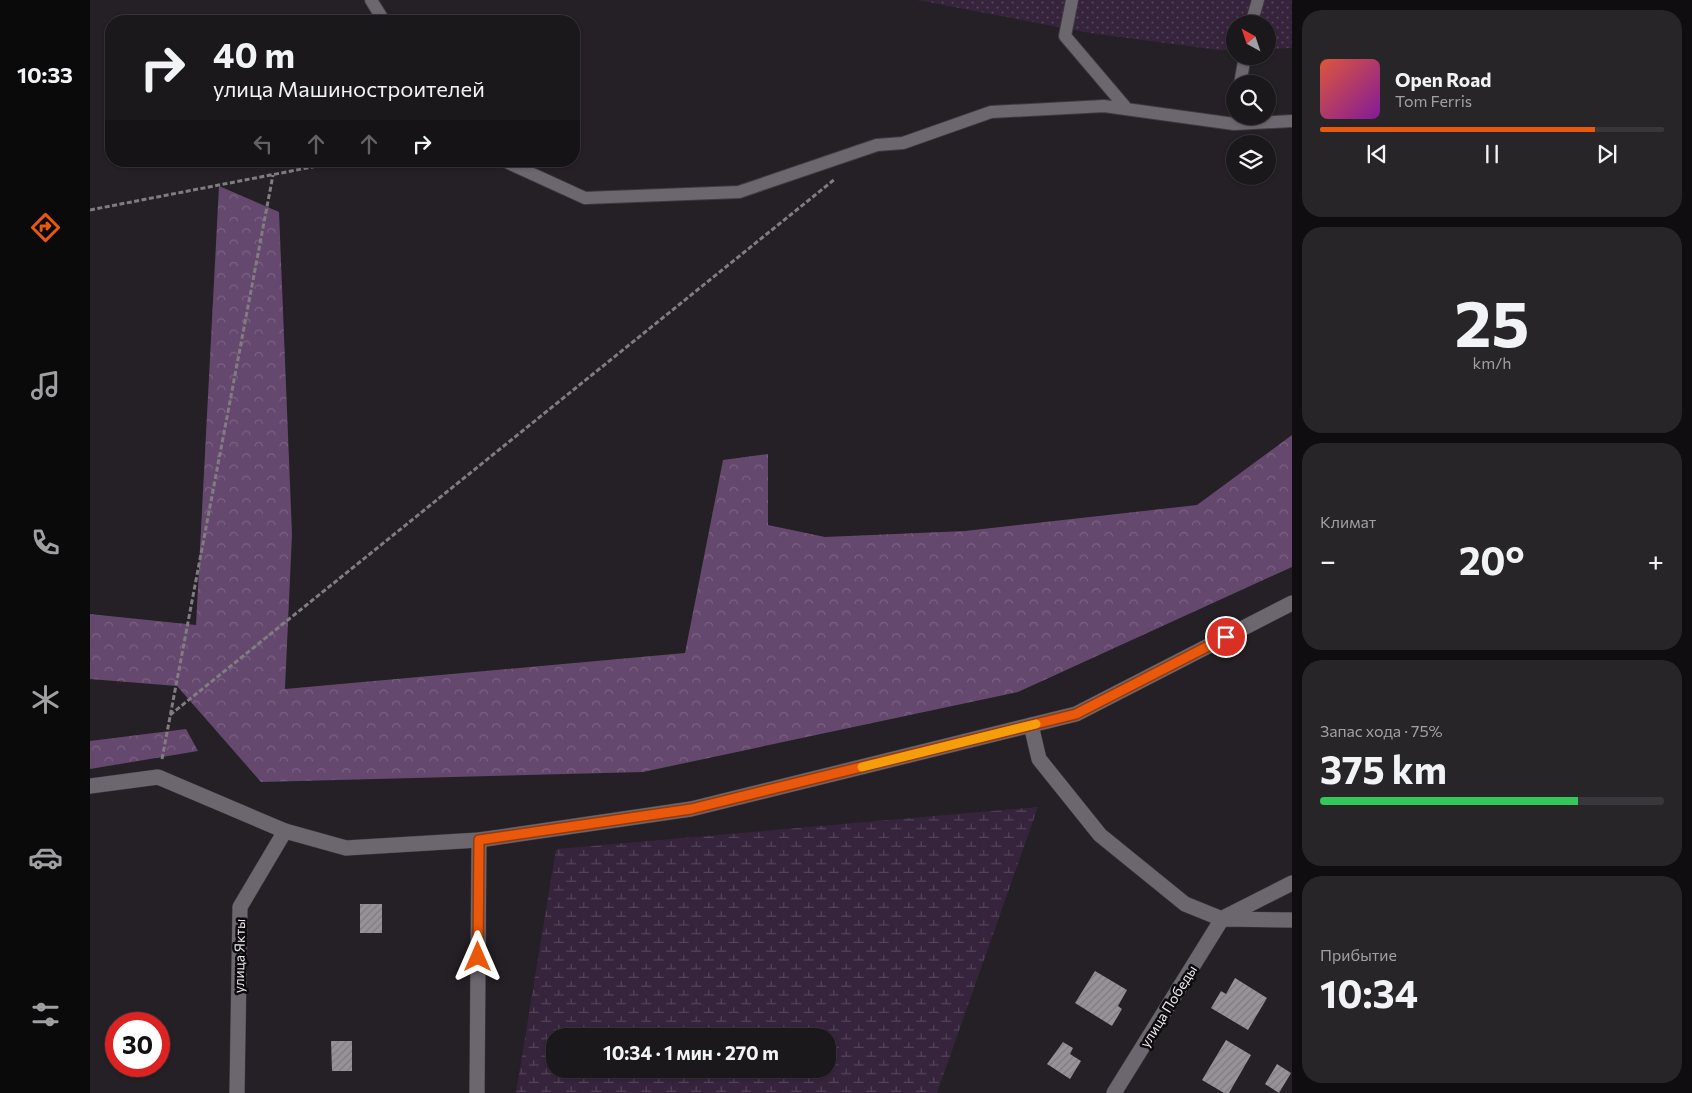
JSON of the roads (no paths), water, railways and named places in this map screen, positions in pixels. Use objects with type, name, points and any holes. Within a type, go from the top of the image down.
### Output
[{"type":"street","points":[[90,786],[158,777],[285,831],[346,848],[479,840],[691,809],[1076,714],[1292,603]]},
{"type":"street","points":[[1031,725],[1039,759],[1100,834],[1185,904],[1222,919],[1292,920]]},
{"type":"street","name":"улица Якты","points":[[237,1093],[240,907],[285,831]]},
{"type":"street","points":[[478,1093],[479,840]]},
{"type":"street","points":[[1222,919],[1292,883]]},
{"type":"street","name":"улица Победы","points":[[1114,1093],[1222,919]]},
{"type":"lane","points":[[370,0],[380,15]]},
{"type":"lane","points":[[1072,0],[1065,36],[1127,109]]},
{"type":"lane","points":[[1254,15],[1258,0]]},
{"type":"lane","points":[[517,167],[584,198],[739,192],[876,145],[903,142],[992,112],[1104,106],[1226,119]]},
{"type":"lane","points":[[1276,121],[1292,121]]}]
